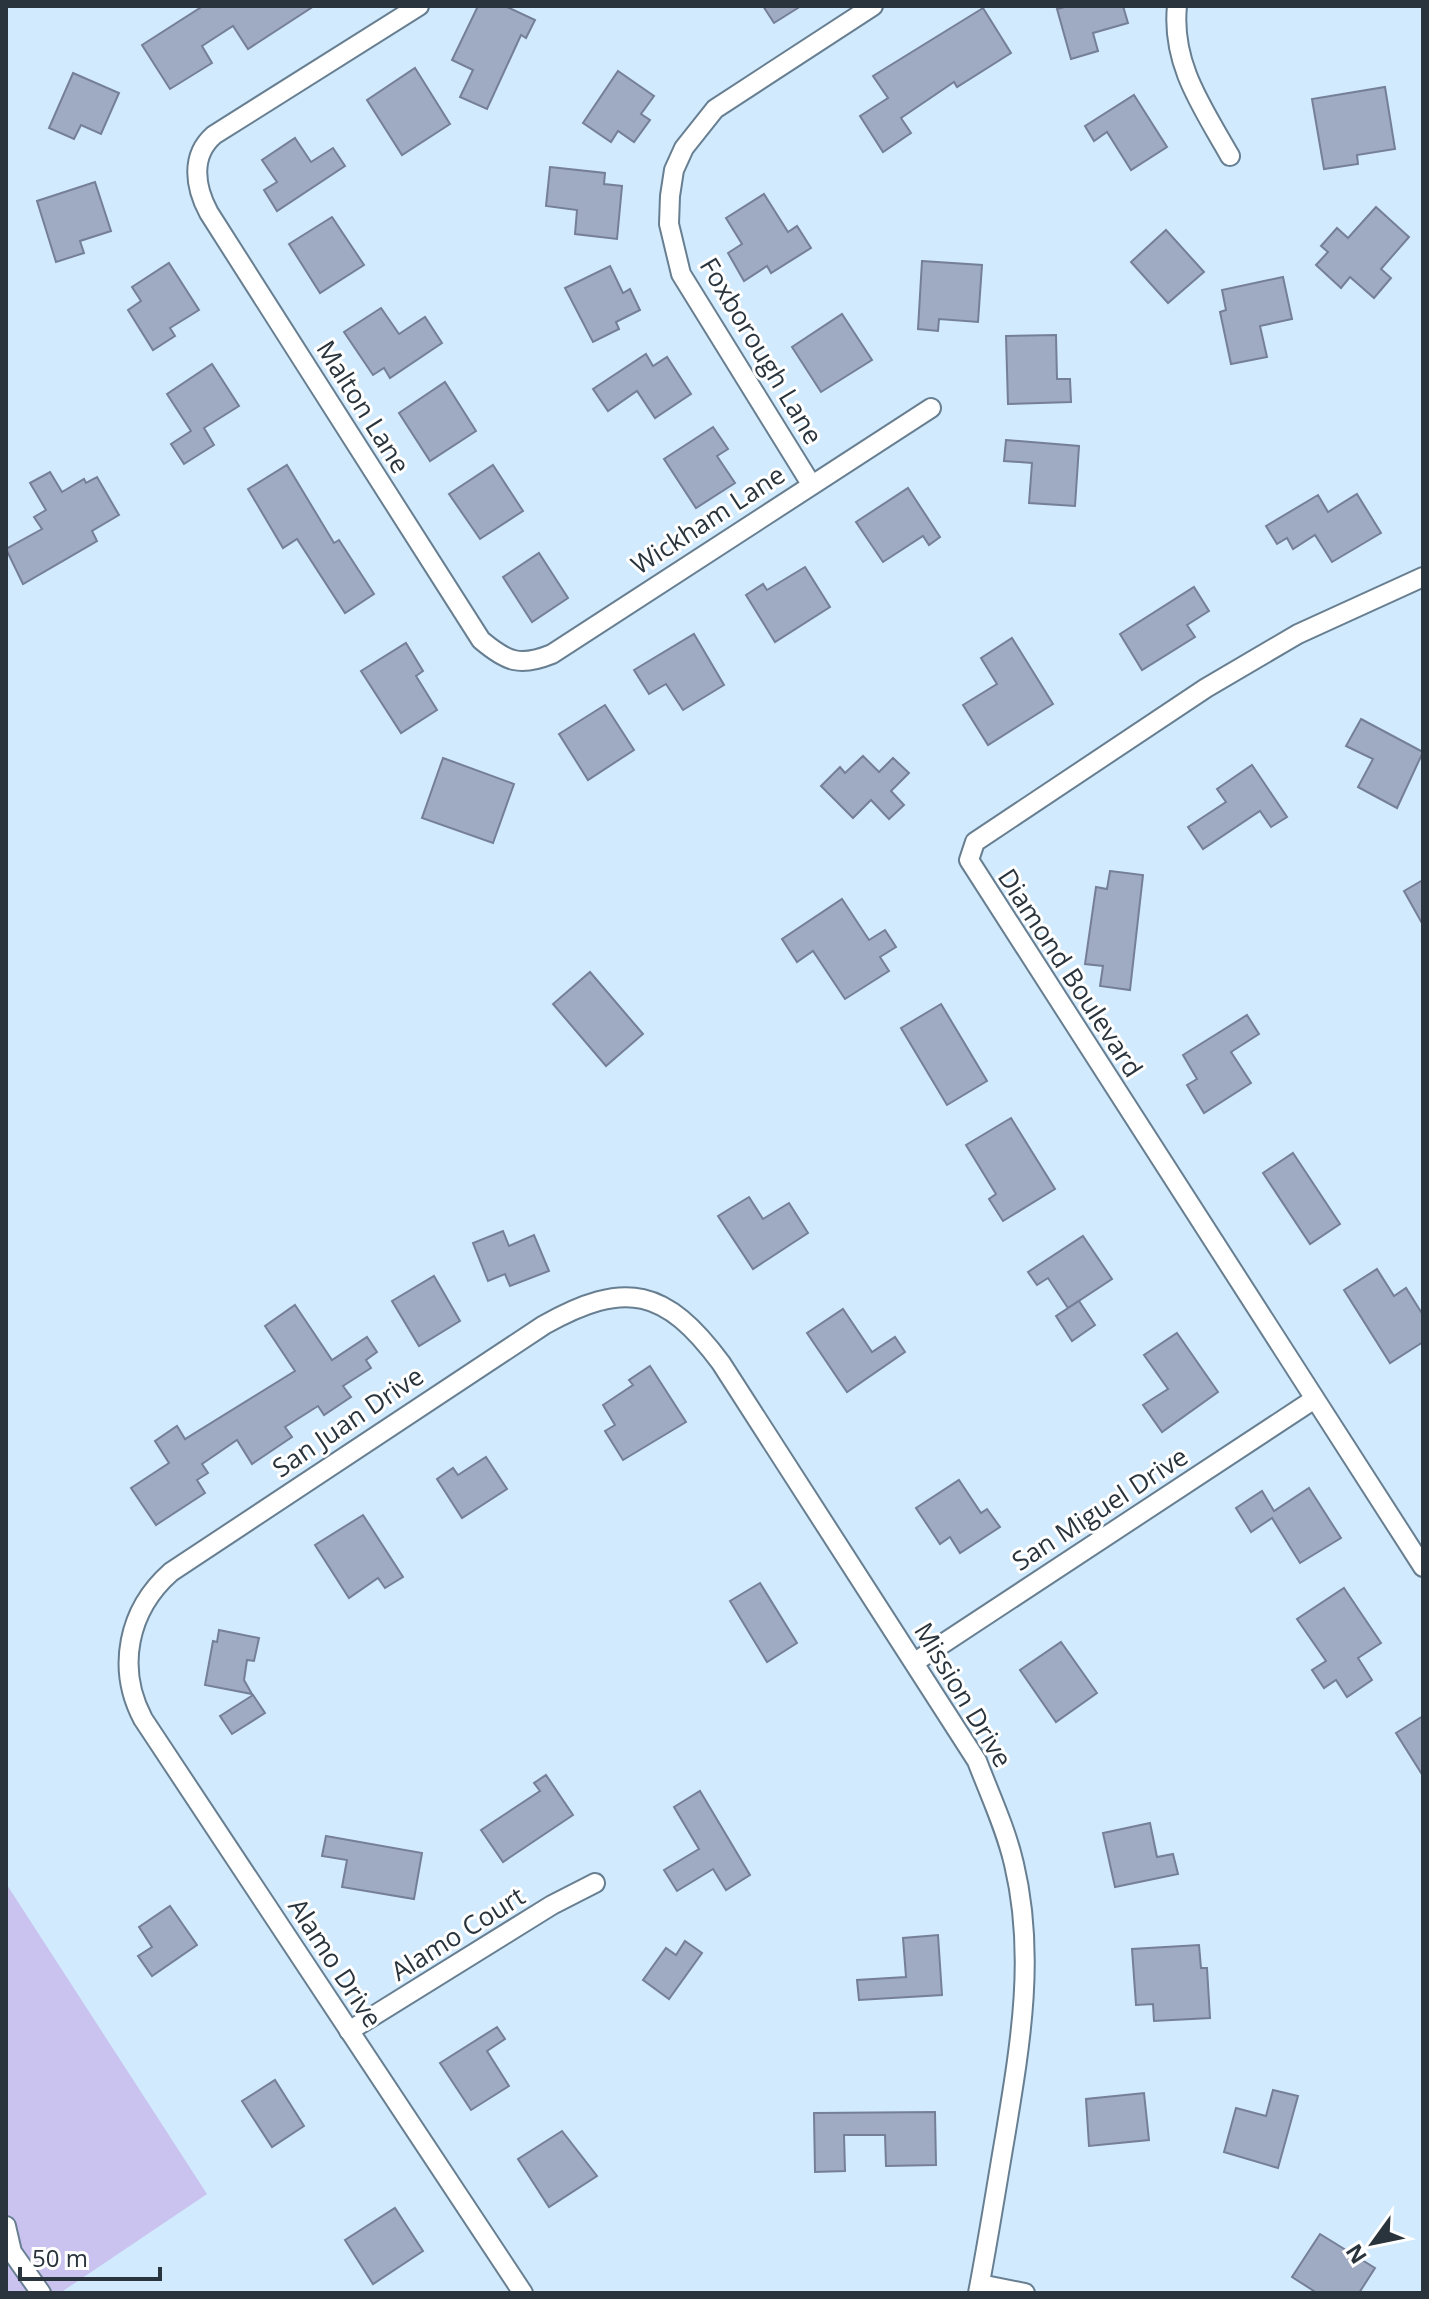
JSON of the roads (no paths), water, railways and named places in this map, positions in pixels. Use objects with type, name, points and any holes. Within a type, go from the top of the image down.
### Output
[{"type":"street","name":"Malton Lane","points":[[419,6],[214,135],[205,143],[197,164],[199,192],[209,213],[481,640],[511,660]]},
{"type":"street","name":"Foxborough Lane","points":[[811,484],[681,274],[669,224],[670,196],[674,170],[684,148],[715,109],[873,6]]},
{"type":"street","points":[[1177,6],[1177,49],[1187,80],[1230,156]]},
{"type":"street","name":"Wickham Lane","points":[[511,660],[529,663],[552,654],[931,408]]},
{"type":"street","name":"Diamond Boulevard","points":[[1423,577],[1298,634],[1206,688],[975,842],[970,852],[974,872],[1423,1567]]},
{"type":"street","name":"San Juan Drive","points":[[129,1653],[140,1606],[153,1588],[171,1572],[544,1325],[575,1308],[603,1299],[624,1297],[646,1300]]},
{"type":"street","name":"Mission Drive","points":[[646,1300],[677,1312],[694,1326],[721,1363],[977,1761],[1014,1864],[1023,1914],[1025,1986],[1022,2034],[979,2288]]},
{"type":"street","name":"San Miguel Drive","points":[[915,1662],[1313,1400]]},
{"type":"street","name":"Alamo Drive","points":[[129,1653],[132,1699],[143,1719],[523,2293]]},
{"type":"street","name":"Alamo Court","points":[[349,2031],[552,1905],[595,1883]]},
{"type":"street","points":[[6,2226],[12,2252],[41,2293]]},
{"type":"street","points":[[979,2288],[1025,2293]]}]
